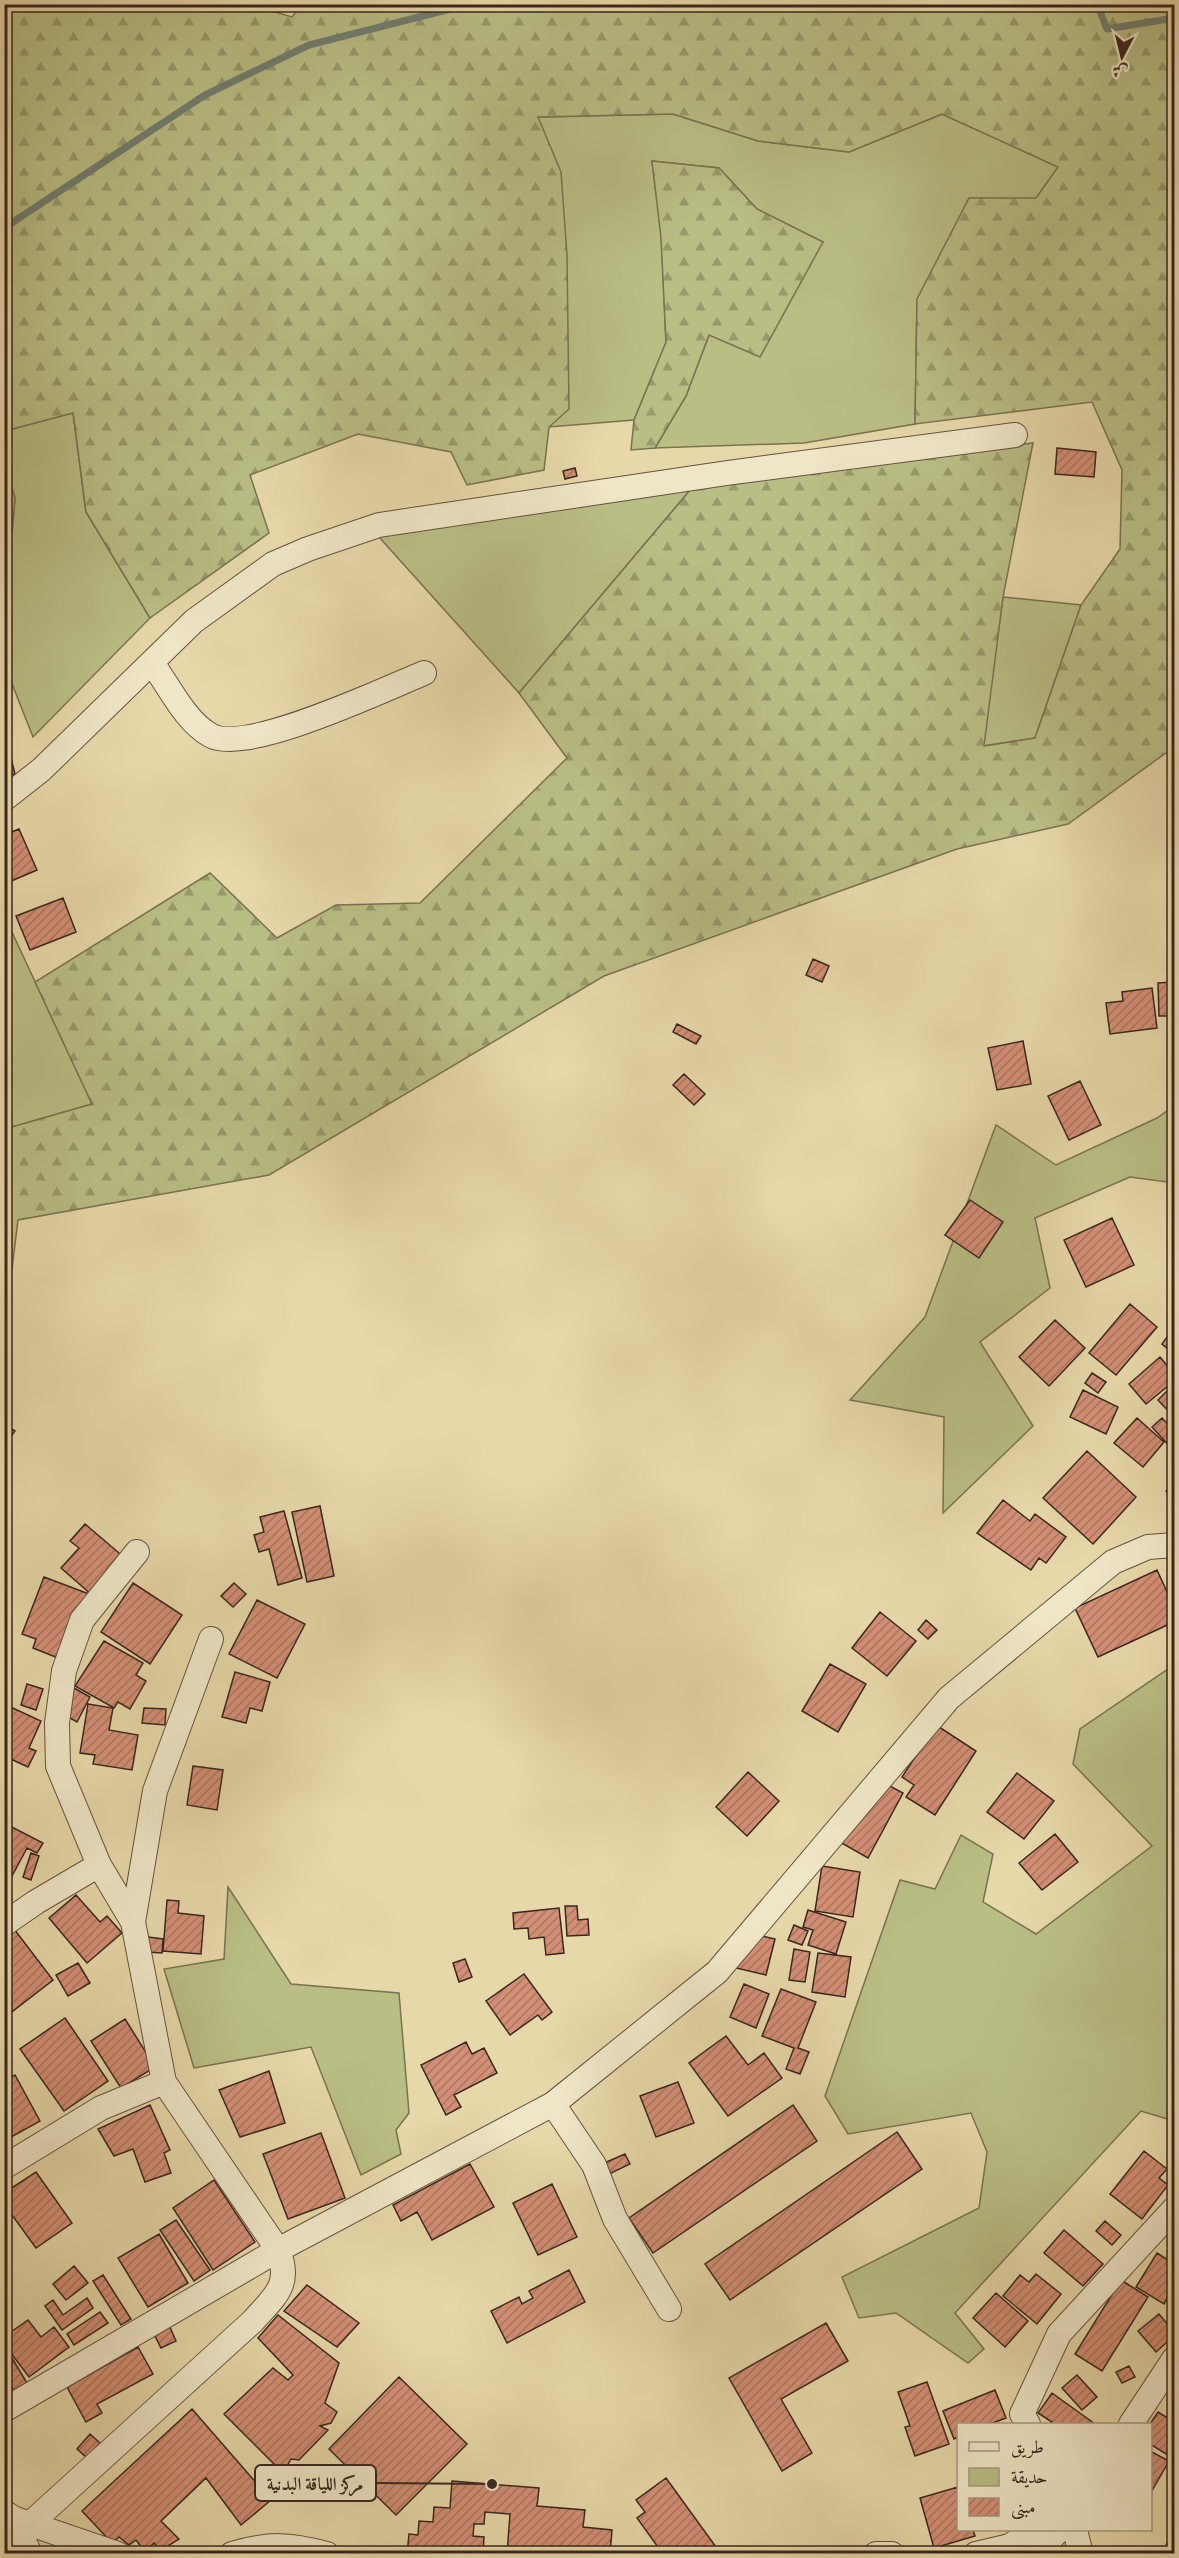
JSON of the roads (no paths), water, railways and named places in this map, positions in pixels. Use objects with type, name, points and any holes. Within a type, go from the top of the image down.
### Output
[{"type":"street","points":[[4,799],[41,770],[194,621],[273,564],[379,525],[728,473],[1015,435]]},
{"type":"street","points":[[153,663],[196,725],[212,736],[229,740],[258,736],[340,709],[424,673]]},
{"type":"street","points":[[4,2410],[278,2250],[553,2104],[717,1972],[949,1698],[1113,1562],[1148,1547],[1174,1545]]},
{"type":"street","points":[[16,2518],[253,2321],[282,2289],[284,2266],[278,2250],[164,2082],[133,1922],[99,1865],[58,1766],[57,1723],[63,1671],[82,1620],[137,1552]]},
{"type":"street","points":[[133,1922],[155,1791],[211,1639]]},
{"type":"street","points":[[4,1924],[36,1902],[99,1865]]},
{"type":"street","points":[[4,2167],[101,2108],[164,2082]]},
{"type":"street","points":[[553,2104],[594,2165],[615,2219],[669,2308]]},
{"type":"street","points":[[1027,2423],[1022,2414],[1059,2334],[1174,2209]]},
{"type":"street","points":[[1132,2423],[1174,2360]]},
{"type":"street","points":[[16,2518],[30,2553]]},
{"type":"street","points":[[16,2518],[118,2553]]},
{"type":"street","points":[[976,2553],[1010,2546],[1036,2531]]},
{"type":"street","points":[[1036,2553],[1057,2531]]},
{"type":"street","points":[[1076,2531],[1081,2553]]},
{"type":"street","points":[[232,2553],[263,2545],[302,2547],[327,2553]]},
{"type":"street","points":[[876,2553],[892,2553]]},
{"type":"waterway","points":[[4,228],[205,95],[309,45],[470,4]]},
{"type":"waterway","points":[[1097,4],[1107,29],[1174,18]]},
{"type":"place","name":"مركز اللياقة البدنية","points":[[492,2484]]}]
